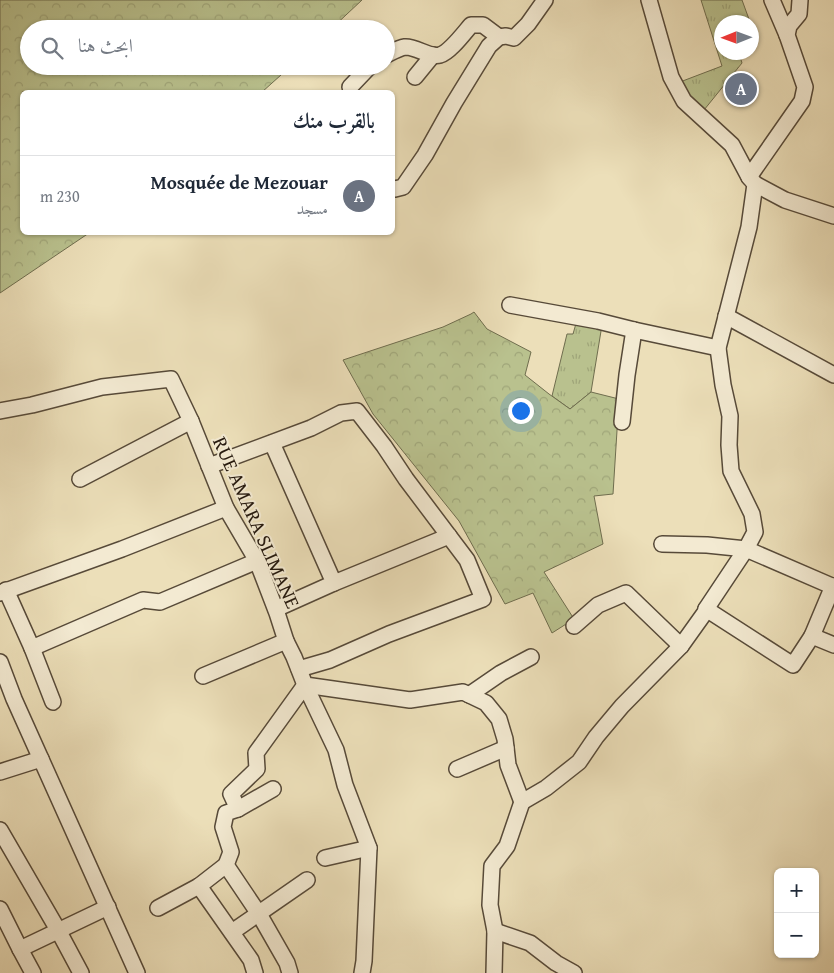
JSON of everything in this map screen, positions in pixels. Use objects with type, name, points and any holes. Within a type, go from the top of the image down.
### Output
[{"type":"street","points":[[395,51],[406,47],[439,56],[447,51],[471,25],[483,24],[499,37],[514,38],[528,24],[545,0]]},
{"type":"street","points":[[649,0],[671,78],[684,101],[732,145],[752,180],[786,200],[834,216]]},
{"type":"street","points":[[494,973],[495,931],[490,905],[492,866],[506,846],[522,802],[546,788],[579,762],[596,737],[622,706],[681,646],[706,611],[755,532],[752,514],[731,471],[729,445],[730,416],[723,385],[718,348],[749,227],[752,180],[802,101],[805,87],[787,35],[772,0]]},
{"type":"street","points":[[787,35],[789,26],[799,14],[800,0]]},
{"type":"street","points":[[395,189],[403,187],[425,155],[489,46],[499,37]]},
{"type":"street","points":[[415,77],[433,55]]},
{"type":"street","points":[[350,87],[361,75]]},
{"type":"street","points":[[510,304],[598,321],[718,348]]},
{"type":"street","points":[[726,316],[834,376]]},
{"type":"street","points":[[622,422],[634,330]]},
{"type":"street","name":"RUE AMARA SLIMANE","points":[[0,411],[102,387],[171,379],[192,421],[226,508],[257,561],[286,640],[336,750],[345,785],[369,848]]},
{"type":"street","points":[[210,466],[311,428],[341,413],[357,411],[467,560],[483,599],[389,634],[330,660],[299,669]]},
{"type":"street","points":[[80,479],[192,421]]},
{"type":"street","points":[[272,443],[334,583]]},
{"type":"street","points":[[53,702],[32,648],[3,591],[226,508]]},
{"type":"street","points":[[276,609],[449,536]]},
{"type":"street","points":[[662,544],[707,545],[746,549],[834,587],[812,636],[793,665],[706,609]]},
{"type":"street","points":[[32,648],[143,600],[160,602],[257,561]]},
{"type":"street","points":[[574,626],[598,605],[626,592],[681,646]]},
{"type":"street","points":[[812,636],[834,644]]},
{"type":"street","points":[[203,676],[286,640]]},
{"type":"street","points":[[469,695],[501,673],[531,657]]},
{"type":"street","points":[[0,662],[7,701],[41,759],[137,973]]},
{"type":"street","points":[[238,808],[231,794],[257,769],[256,753],[305,685],[410,700],[463,692],[486,703],[499,719],[505,739],[508,765],[522,802]]},
{"type":"street","points":[[457,769],[506,748]]},
{"type":"street","points":[[0,772],[41,759]]},
{"type":"street","points":[[158,908],[199,886],[226,865],[231,852],[223,827],[226,813],[272,788]]},
{"type":"street","points":[[0,830],[81,973]]},
{"type":"street","points":[[325,858],[369,848],[362,973]]},
{"type":"street","points":[[226,865],[259,914],[290,973]]},
{"type":"street","points":[[232,932],[307,880]]},
{"type":"street","points":[[199,886],[251,960],[255,973]]},
{"type":"street","points":[[20,949],[108,907]]},
{"type":"street","points":[[0,909],[34,973]]},
{"type":"street","points":[[495,931],[530,943],[556,963],[574,973]]},
{"type":"green space","points":[[0,0],[362,0],[341,20],[20,20],[20,75],[281,75],[264,90],[20,90],[20,235],[86,235],[0,293]]},
{"type":"green space","points":[[701,0],[742,0],[747,15],[714,15],[714,41]]},
{"type":"green space","points":[[720,60],[741,60],[742,63],[704,110],[689,98],[680,82],[722,66]]},
{"type":"green space","points":[[474,312],[487,329],[531,352],[525,375],[570,409],[591,392],[619,399],[613,494],[594,496],[603,544],[544,572],[574,619],[552,633],[533,593],[505,604],[459,521],[373,414],[343,360],[443,327]]},
{"type":"green space","points":[[577,320],[602,325],[591,392],[570,409],[552,396],[567,334],[573,334]]},
{"type":"place","name":"Mosquée de Mezouar","points":[[741,89]]}]
